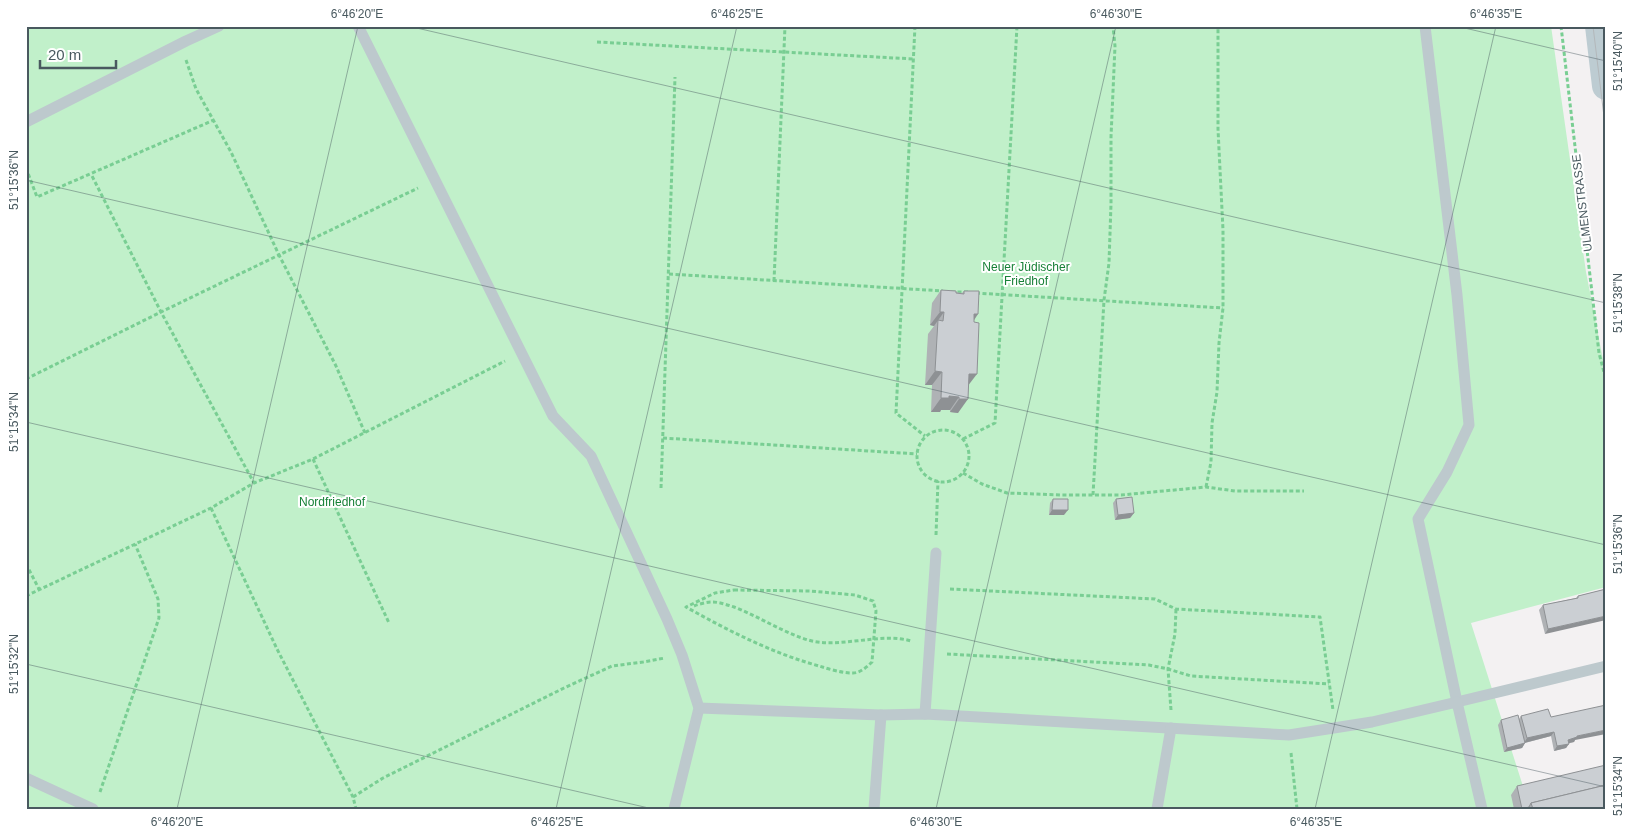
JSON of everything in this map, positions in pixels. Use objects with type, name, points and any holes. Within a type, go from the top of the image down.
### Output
[{"type":"main road","points":[[1599,26],[1606,86]]},
{"type":"lane","points":[[26,122],[219,26]]},
{"type":"lane","points":[[358,26],[552,416],[591,456],[682,655],[699,708],[674,809]]},
{"type":"lane","points":[[1426,26],[1457,295],[1469,425],[1447,472],[1418,519],[1482,809]]},
{"type":"lane","points":[[925,714],[936,553]]},
{"type":"lane","points":[[699,708],[881,715],[925,714],[1289,735],[1372,722],[1606,666]]},
{"type":"lane","points":[[874,809],[881,715]]},
{"type":"lane","points":[[1157,809],[1171,728]]},
{"type":"lane","points":[[26,778],[95,804]]},
{"type":"path","points":[[767,26],[785,27],[774,281]]},
{"type":"path","points":[[915,26],[896,413],[925,436]]},
{"type":"path","points":[[963,439],[995,423],[1018,26]]},
{"type":"path","points":[[1093,495],[1104,300],[1109,263],[1112,204],[1110,137],[1116,46],[1113,26]]},
{"type":"path","points":[[1206,487],[1211,462],[1212,423],[1217,392],[1218,343],[1223,308],[1223,230],[1218,129],[1218,26]]},
{"type":"path","name":"ULMENSTRASSE","points":[[1561,26],[1600,354],[1606,380]]},
{"type":"path","points":[[186,41],[186,60],[196,89],[231,152],[279,255],[336,366],[365,433]]},
{"type":"path","points":[[597,42],[914,59]]},
{"type":"path","points":[[662,488],[675,77]]},
{"type":"path","points":[[26,168],[36,197],[214,120]]},
{"type":"path","points":[[90,174],[161,312],[254,483]]},
{"type":"path","points":[[26,380],[161,312],[435,181]]},
{"type":"path","points":[[669,274],[1223,308]]},
{"type":"path","points":[[26,596],[211,508],[254,483],[313,459],[521,353]]},
{"type":"path","points":[[947,430],[956,433],[963,439],[969,456],[963,472],[947,482],[930,478],[923,472],[918,466],[917,454],[920,443],[925,436],[932,432],[947,430]]},
{"type":"path","points":[[663,438],[917,454]]},
{"type":"path","points":[[313,459],[389,624]]},
{"type":"path","points":[[963,472],[982,484],[1007,493],[1093,495],[1161,492],[1206,487],[1235,491],[1304,491]]},
{"type":"path","points":[[936,553],[938,481]]},
{"type":"path","points":[[211,508],[277,649],[352,797],[356,809]]},
{"type":"path","points":[[95,804],[159,618],[158,599],[135,544]]},
{"type":"path","points":[[26,564],[39,589]]},
{"type":"path","points":[[934,589],[1155,599],[1176,609],[1320,617],[1328,684],[1336,728]]},
{"type":"path","points":[[734,590],[810,591],[854,595],[873,601],[876,611],[872,662],[866,668],[854,673],[832,670],[800,661],[759,644],[686,607],[715,594],[734,590]]},
{"type":"path","points":[[663,611],[711,602],[722,603],[808,640],[826,643],[906,640],[929,649],[1149,665],[1168,668],[1191,676],[1328,684]]},
{"type":"path","points":[[1171,728],[1168,668],[1175,634],[1176,609]]},
{"type":"path","points":[[352,797],[383,778],[612,666],[682,655]]},
{"type":"path","points":[[1289,735],[1298,809]]},
{"type":"green space","name":"Nordfriedhof","points":[[26,26],[1551,26],[1586,272],[1606,375],[1606,587],[1471,623],[1528,802],[1606,809],[26,809]]},
{"type":"building","points":[[941,290],[956,291],[956,293],[964,294],[964,291],[979,291],[978,314],[974,314],[974,322],[979,323],[977,374],[969,374],[968,399],[949,396],[949,398],[941,398],[942,372],[935,371],[938,320],[943,321],[944,312],[940,312]]},
{"type":"building","points":[[1132,497],[1134,513],[1118,515],[1116,499]]},
{"type":"building","points":[[1053,499],[1068,499],[1068,510],[1052,510]]},
{"type":"building","points":[[1606,589],[1606,616],[1548,629],[1543,605],[1578,598],[1578,596]]},
{"type":"building","points":[[1606,705],[1606,730],[1577,736],[1568,740],[1569,744],[1557,746],[1554,732],[1527,738],[1521,716],[1548,709],[1551,717]]},
{"type":"building","points":[[1518,715],[1525,743],[1507,748],[1501,720]]},
{"type":"building","points":[[1606,765],[1606,785],[1531,803],[1529,807],[1522,809],[1517,786]]},
{"type":"building","points":[[1606,785],[1606,809],[1533,809],[1531,803]]},
{"type":"tram line","points":[[1593,26],[1606,133]]},
{"type":"tram line","points":[[1604,26],[1606,37]]},
{"type":"park label","name":"Neuer Jüdischer Friedhof","points":[[1026,274]]}]
